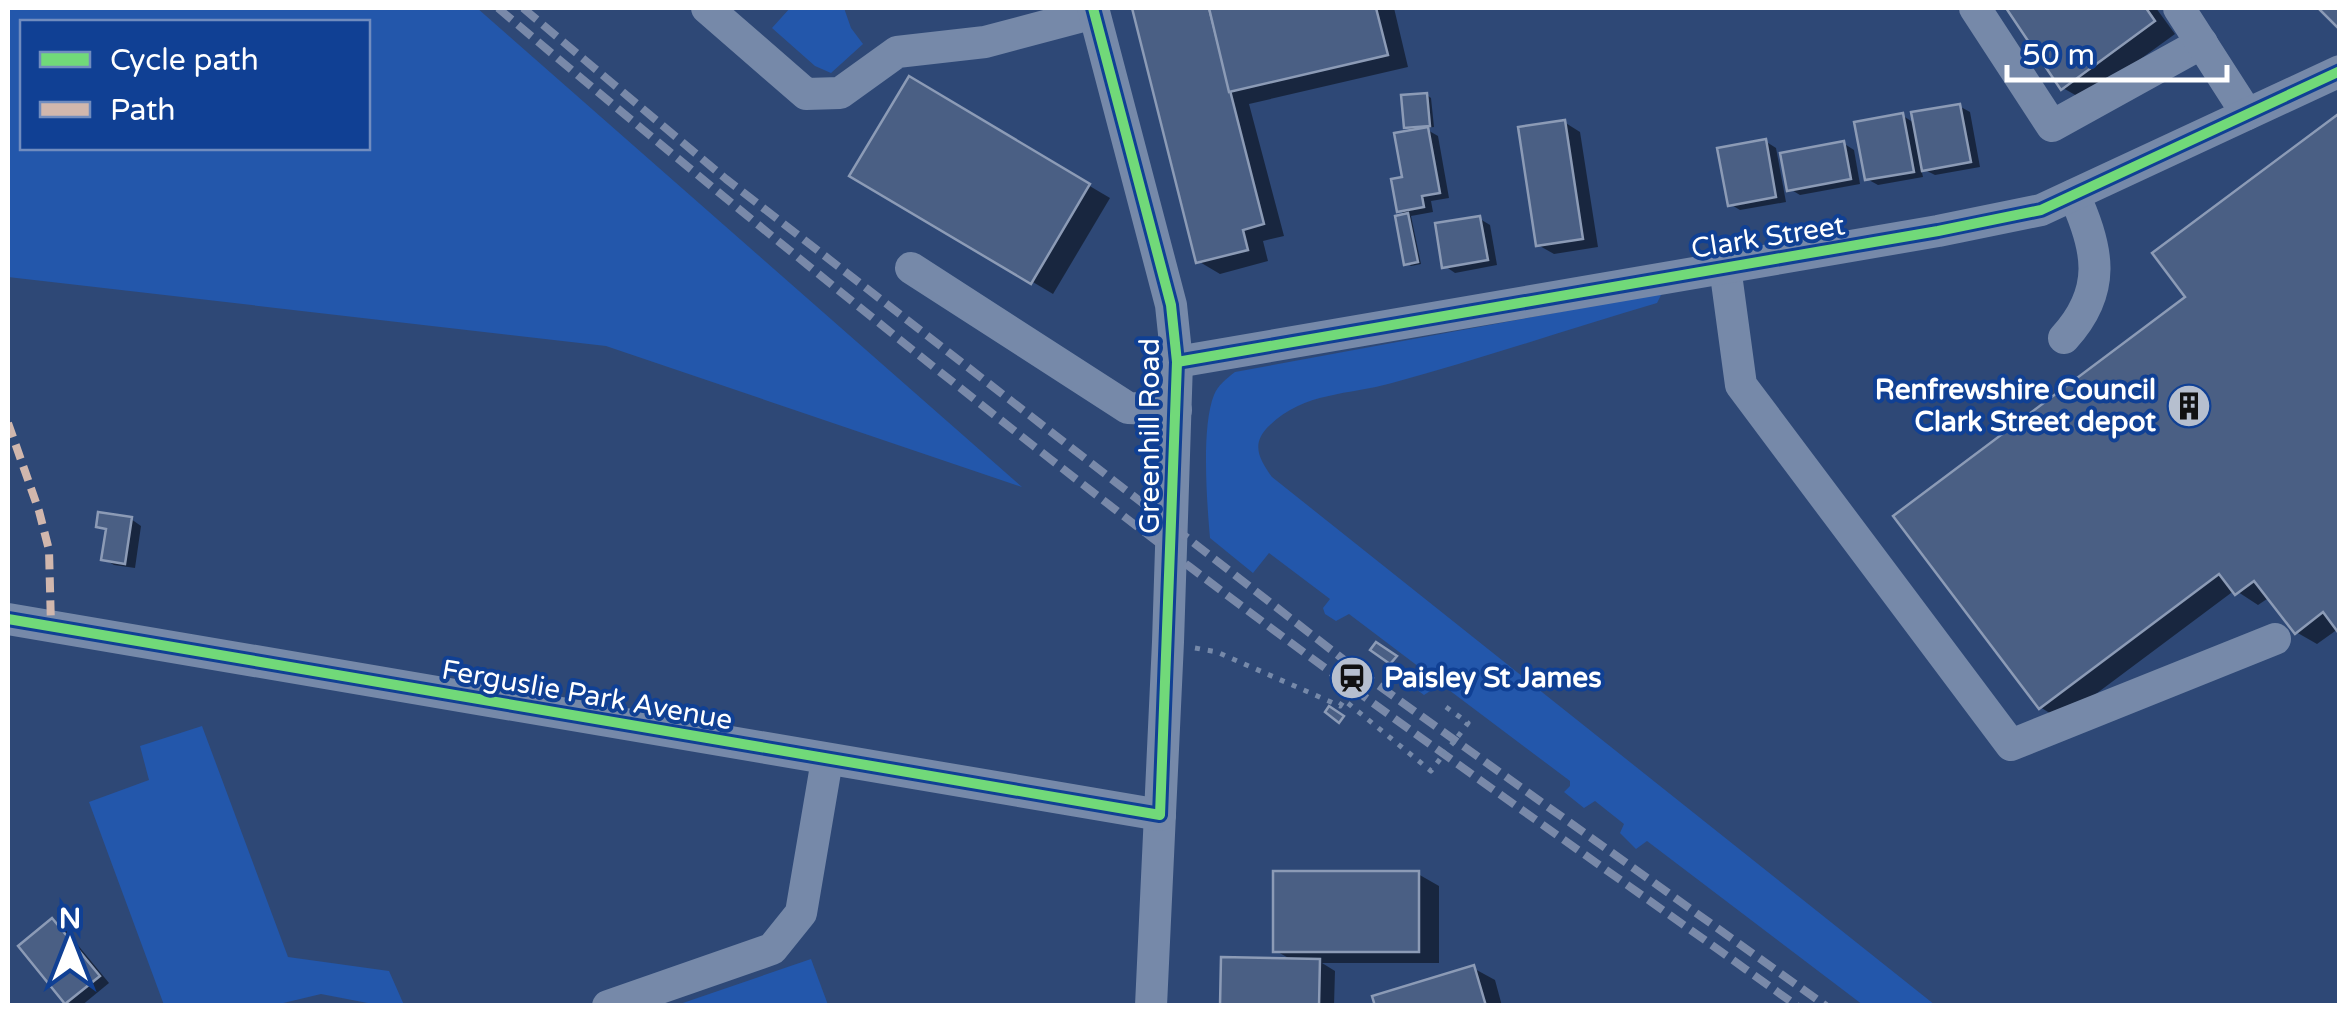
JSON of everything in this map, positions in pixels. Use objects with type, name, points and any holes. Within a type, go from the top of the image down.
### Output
[{"type":"street","points":[[707,8],[806,94],[840,93],[897,52],[985,42],[1093,10]]},
{"type":"street","points":[[1975,8],[2052,126],[2202,44]]},
{"type":"street","points":[[2179,8],[2247,114]]},
{"type":"street","name":"Greenhill Road","points":[[1093,10],[1168,289],[1176,362],[1151,1006]]},
{"type":"street","name":"Clark Street","points":[[1176,362],[1918,235],[2041,210],[2340,71]]},
{"type":"street","points":[[2064,338],[2081,320],[2092,294],[2096,268],[2090,228],[2074,194]]},
{"type":"street","points":[[1725,266],[1741,385],[2011,745],[2275,639]]},
{"type":"street","points":[[911,268],[1128,408],[1176,410]]},
{"type":"street","name":"Ferguslie Park Avenue","points":[[8,619],[1160,815]]},
{"type":"street","points":[[608,1006],[772,949],[801,913],[827,760]]},
{"type":"path","points":[[1217,652],[1340,706],[1344,700],[1431,771],[1468,723],[1446,707]]},
{"type":"shaded area","points":[[8,8],[477,8],[1022,487],[606,346],[8,277]]},
{"type":"shaded area","points":[[790,8],[844,8],[851,28],[863,44],[831,73],[815,66],[772,28]]},
{"type":"shaded area","points":[[1662,293],[1657,303],[1425,374],[1297,406],[1264,432],[1258,445],[1260,457],[1272,477],[1935,1005],[1863,1005],[1647,841],[1636,849],[1620,833],[1624,824],[1595,801],[1584,808],[1564,792],[1570,781],[1441,684],[1424,695],[1412,686],[1427,673],[1349,614],[1336,621],[1325,614],[1323,608],[1330,599],[1269,553],[1253,573],[1210,538],[1207,426],[1214,395],[1235,372]]},
{"type":"shaded area","points":[[202,726],[288,957],[389,971],[404,1005],[378,1005],[321,994],[275,1005],[164,1005],[89,802],[149,780],[140,746]]},
{"type":"shaded area","points":[[811,959],[828,1005],[677,1005]]},
{"type":"building","points":[[1132,8],[1209,8],[1264,224],[1243,230],[1248,250],[1196,263]]},
{"type":"building","points":[[1209,8],[1376,8],[1388,55],[1229,92]]},
{"type":"building","points":[[2006,8],[2146,8],[2155,21],[2061,90]]},
{"type":"building","points":[[2318,8],[2340,8],[2340,30]]},
{"type":"building","points":[[909,76],[1090,184],[1031,284],[849,176]]},
{"type":"building","points":[[1427,93],[1430,126],[1404,128],[1401,95]]},
{"type":"building","points":[[1960,104],[1971,162],[1922,171],[1911,112]]},
{"type":"building","points":[[1903,113],[1914,172],[1865,180],[1854,122]]},
{"type":"building","name":"Renfrewshire Council Clark Street depot","points":[[2337,115],[2340,635],[2323,612],[2295,634],[2254,581],[2235,595],[2219,574],[2039,709],[1893,516],[2185,297],[2152,253]]},
{"type":"building","points":[[1565,120],[1583,239],[1536,246],[1518,127]]},
{"type":"building","points":[[1428,127],[1440,193],[1422,196],[1424,207],[1397,212],[1391,179],[1402,177],[1394,133]]},
{"type":"building","points":[[1766,139],[1776,197],[1728,206],[1717,148]]},
{"type":"building","points":[[1844,141],[1851,179],[1787,191],[1780,153]]},
{"type":"building","points":[[1408,213],[1418,262],[1404,265],[1395,216]]},
{"type":"building","points":[[1480,216],[1488,260],[1442,268],[1435,223]]},
{"type":"building","points":[[98,512],[132,517],[125,564],[101,560],[106,529],[96,527]]},
{"type":"building","points":[[1376,642],[1397,656],[1390,664],[1370,650]]},
{"type":"building","points":[[1329,706],[1344,716],[1339,723],[1325,712]]},
{"type":"building","points":[[1273,871],[1419,871],[1419,952],[1273,952]]},
{"type":"building","points":[[52,918],[100,976],[65,1004],[18,946]]},
{"type":"building","points":[[1221,957],[1320,959],[1319,1006],[1220,1006]]},
{"type":"building","points":[[1474,965],[1486,1006],[1375,1006],[1372,996]]},
{"type":"railway","points":[[498,8],[840,292],[1190,567],[1797,1006]]},
{"type":"railway","points":[[523,8],[726,179],[1357,670],[1826,1006]]},
{"type":"marked path","points":[[8,423],[49,550],[51,626]]},
{"type":"cycle path","points":[[8,619],[1160,815],[1177,362],[1171,305],[1093,8]]},
{"type":"cycle path","points":[[1177,362],[2041,210],[2340,71]]},
{"type":"place","name":"Renfrewshire Council Clark Street depot","points":[[2189,406]]},
{"type":"place","name":"Paisley St James","points":[[1352,678]]}]
